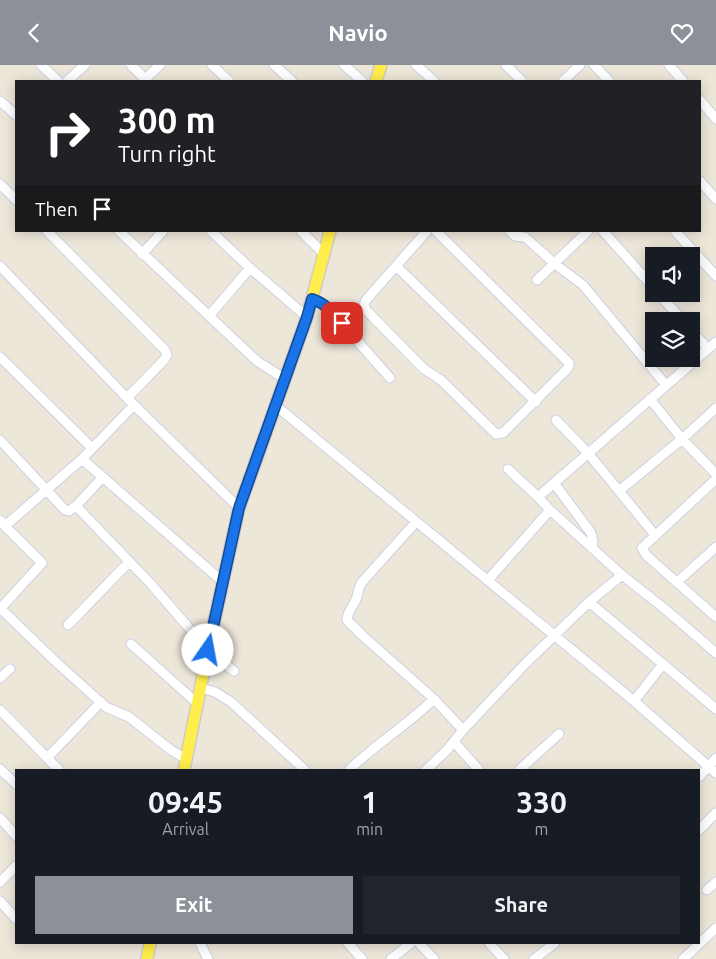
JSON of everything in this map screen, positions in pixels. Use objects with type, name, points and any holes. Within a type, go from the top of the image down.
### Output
[{"type":"main road","points":[[376,80],[381,65]]},
{"type":"main road","points":[[185,765],[239,508],[307,317],[330,232]]},
{"type":"main road","points":[[147,959],[150,944]]},
{"type":"street","points":[[41,65],[57,80]]},
{"type":"street","points":[[68,80],[85,65]]},
{"type":"street","points":[[130,65],[146,80],[160,65]]},
{"type":"street","points":[[212,65],[229,80]]},
{"type":"street","points":[[274,65],[291,80]]},
{"type":"street","points":[[344,65],[361,80]]},
{"type":"street","points":[[416,65],[433,80]]},
{"type":"street","points":[[506,65],[521,80]]},
{"type":"street","points":[[565,80],[580,65]]},
{"type":"street","points":[[594,65],[608,80]]},
{"type":"street","points":[[669,65],[682,80]]},
{"type":"street","points":[[0,101],[15,114]]},
{"type":"street","points":[[701,102],[716,119]]},
{"type":"street","points":[[701,182],[716,199]]},
{"type":"street","points":[[0,183],[15,199]]},
{"type":"street","points":[[48,232],[165,350],[167,355],[165,359],[127,398]]},
{"type":"street","points":[[120,232],[257,361],[285,379]]},
{"type":"street","points":[[142,254],[162,232]]},
{"type":"street","points":[[212,232],[250,268],[307,317]]},
{"type":"street","points":[[302,232],[323,253]]},
{"type":"street","points":[[426,232],[366,300],[364,305],[366,310],[424,369],[441,380],[496,434],[503,433],[570,366],[437,232]]},
{"type":"street","points":[[511,232],[515,236],[525,237],[555,264],[583,285],[666,385]]},
{"type":"street","points":[[538,280],[587,232]]},
{"type":"street","points":[[604,232],[645,278]]},
{"type":"street","points":[[676,232],[716,276]]},
{"type":"street","points":[[396,266],[536,402]]},
{"type":"street","points":[[0,267],[127,398],[239,508]]},
{"type":"street","points":[[209,316],[250,268]]},
{"type":"street","points":[[312,299],[330,310],[390,378]]},
{"type":"street","points":[[666,302],[675,312]]},
{"type":"street","points":[[700,340],[708,349]]},
{"type":"street","points":[[538,497],[716,342]]},
{"type":"street","points":[[0,357],[92,448]]},
{"type":"street","points":[[650,399],[682,439],[716,474]]},
{"type":"street","points":[[134,405],[82,459],[47,490],[3,523],[42,563],[0,608],[100,702],[128,717],[171,750],[185,765]]},
{"type":"street","points":[[275,405],[634,701],[713,770]]},
{"type":"street","points":[[619,491],[716,408]]},
{"type":"street","points":[[556,420],[588,453],[655,535]]},
{"type":"street","points":[[0,439],[65,510],[69,511],[76,506],[102,477]]},
{"type":"street","points":[[82,459],[223,582]]},
{"type":"street","points":[[508,469],[622,575],[716,653]]},
{"type":"street","points":[[716,479],[642,548],[643,551],[716,617]]},
{"type":"street","points":[[554,483],[590,533],[593,541],[592,548]]},
{"type":"street","points":[[76,506],[208,650],[234,671]]},
{"type":"street","points":[[488,580],[550,510]]},
{"type":"street","points":[[416,522],[358,587],[354,602],[347,615],[347,620],[350,625],[434,699],[463,730]]},
{"type":"street","points":[[677,582],[716,548]]},
{"type":"street","points":[[68,625],[129,562]]},
{"type":"street","points":[[427,769],[513,676],[589,602],[622,575]]},
{"type":"street","points":[[589,602],[716,708]]},
{"type":"street","points":[[131,644],[198,704]]},
{"type":"street","points":[[634,701],[663,664]]},
{"type":"street","points":[[0,678],[10,669]]},
{"type":"street","points":[[201,688],[215,692],[231,703],[304,769]]},
{"type":"street","points":[[351,769],[366,755],[406,725],[434,699]]},
{"type":"street","points":[[47,758],[100,702]]},
{"type":"street","points":[[0,710],[58,769]]},
{"type":"street","points":[[520,769],[559,734]]},
{"type":"street","points":[[454,742],[478,769]]},
{"type":"street","points":[[700,776],[713,770],[716,758]]},
{"type":"street","points":[[0,769],[15,783]]},
{"type":"street","points":[[700,829],[716,813]]},
{"type":"street","points":[[0,818],[15,834]]},
{"type":"street","points":[[0,882],[15,867]]},
{"type":"street","points":[[707,890],[716,881]]},
{"type":"street","points":[[1,904],[15,918]]},
{"type":"street","points":[[700,943],[716,928]]},
{"type":"street","points":[[200,944],[208,959]]},
{"type":"street","points":[[349,944],[362,959]]},
{"type":"street","points":[[392,959],[410,944]]},
{"type":"street","points":[[420,944],[434,959]]},
{"type":"street","points":[[491,944],[504,959]]},
{"type":"street","points":[[534,959],[554,944]]},
{"type":"street","points":[[683,959],[699,944]]},
{"type":"route","points":[[208,650],[239,508],[312,299],[330,310],[342,323]]}]
